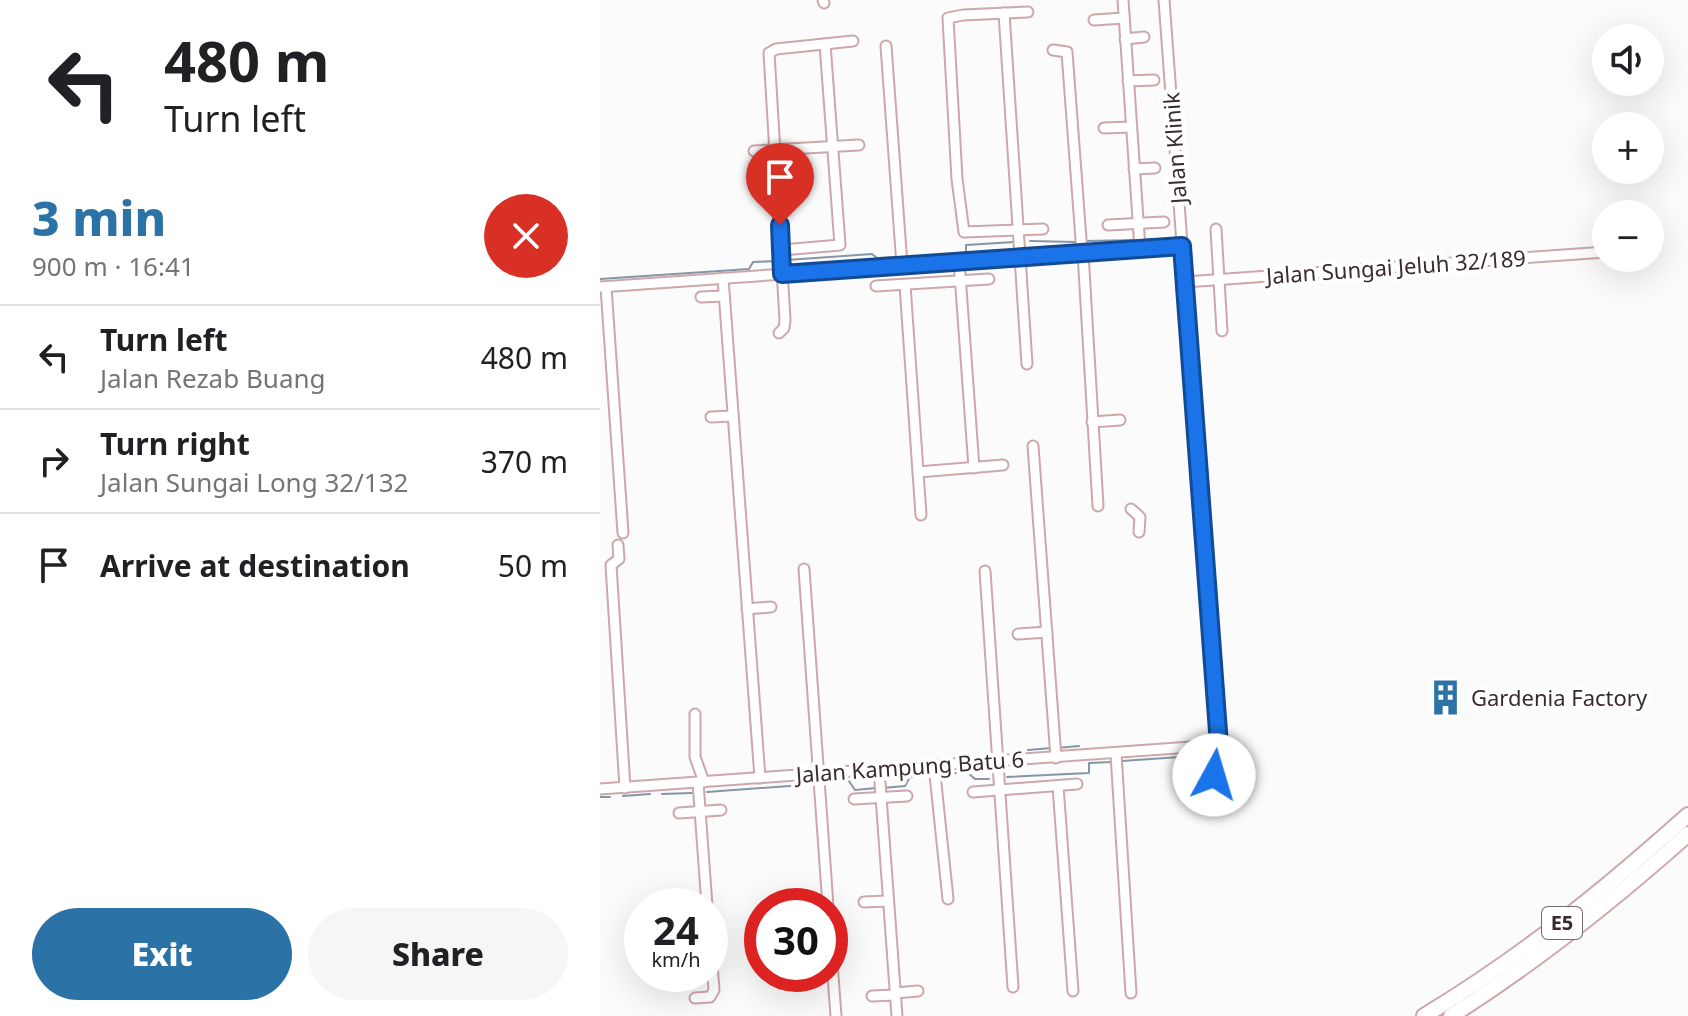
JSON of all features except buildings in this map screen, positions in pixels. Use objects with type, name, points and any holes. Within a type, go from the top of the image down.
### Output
[{"type":"highway","name":"E5","points":[[1424,1016],[1480,981],[1572,915],[1688,815]]},
{"type":"highway","name":"E5","points":[[1451,1016],[1583,924],[1688,834]]},
{"type":"street","points":[[1123,0],[1139,236]]},
{"type":"street","name":"Jalan Klinik","points":[[1164,0],[1219,745],[1214,775]]},
{"type":"street","points":[[1028,12],[948,18],[957,179],[964,232],[1043,229]]},
{"type":"street","points":[[1004,13],[1027,364]]},
{"type":"street","points":[[1094,20],[1124,18]]},
{"type":"street","points":[[1125,39],[1144,37]]},
{"type":"street","points":[[779,333],[784,328],[785,320],[769,53],[776,49],[853,41]]},
{"type":"street","points":[[623,533],[603,287],[723,278],[840,245],[825,44]]},
{"type":"street","points":[[886,46],[901,257]]},
{"type":"street","points":[[1053,50],[1067,52],[1098,506]]},
{"type":"street","points":[[1128,81],[1154,80]]},
{"type":"street","points":[[1104,128],[1131,127]]},
{"type":"street","points":[[754,151],[859,145]]},
{"type":"street","points":[[1134,169],[1155,168]]},
{"type":"street","points":[[782,261],[901,257],[959,261],[1021,257],[1139,236],[1164,222]]},
{"type":"street","points":[[1108,225],[1182,246]]},
{"type":"street","points":[[1216,229],[1222,331]]},
{"type":"street","name":"Jalan Sungai Jeluh 32/189","points":[[1185,282],[1592,253]]},
{"type":"street","points":[[959,261],[974,468]]},
{"type":"street","points":[[723,278],[760,778]]},
{"type":"street","points":[[876,286],[989,279]]},
{"type":"street","points":[[905,285],[921,515]]},
{"type":"street","points":[[701,297],[724,296]]},
{"type":"street","points":[[711,417],[733,416]]},
{"type":"street","points":[[1092,422],[1120,420]]},
{"type":"street","points":[[1033,446],[1056,752]]},
{"type":"street","points":[[918,472],[1003,465]]},
{"type":"street","points":[[1131,509],[1140,517],[1139,532]]},
{"type":"street","points":[[618,545],[619,559],[611,565],[625,788]]},
{"type":"street","points":[[804,569],[827,888]]},
{"type":"street","points":[[985,571],[1013,987]]},
{"type":"street","points":[[747,609],[771,607]]},
{"type":"street","points":[[1018,634],[1047,632]]},
{"type":"street","points":[[695,714],[695,757],[701,782],[706,888]]},
{"type":"street","name":"Jalan Kampung Batu 6","points":[[600,789],[760,778],[879,784],[934,765],[998,761],[1056,752],[1116,754],[1219,745]]},
{"type":"street","points":[[1116,754],[1131,993]]},
{"type":"street","points":[[934,765],[948,899]]},
{"type":"street","points":[[879,784],[907,796]]},
{"type":"street","points":[[854,799],[879,784]]},
{"type":"street","points":[[879,784],[897,1016]]},
{"type":"street","points":[[973,792],[1077,784]]},
{"type":"street","points":[[1058,786],[1073,991]]},
{"type":"street","points":[[679,813],[721,810]]},
{"type":"street","points":[[864,902],[888,901]]},
{"type":"street","points":[[872,996],[918,991]]},
{"type":"street","points":[[695,998],[710,997],[713,992]]},
{"type":"street","points":[[834,992],[836,1016]]},
{"type":"waterway","points":[[1142,240],[1169,239]]},
{"type":"waterway","points":[[1086,241],[1136,240]]},
{"type":"waterway","points":[[1030,241],[1076,242]]},
{"type":"waterway","points":[[905,257],[966,255],[966,245],[1014,242]]},
{"type":"waterway","points":[[787,260],[872,254],[877,258],[899,257]]},
{"type":"waterway","points":[[600,279],[749,269],[753,262],[777,261]]},
{"type":"waterway","points":[[1057,748],[1079,746]]},
{"type":"waterway","points":[[1028,750],[1051,748]]},
{"type":"waterway","points":[[1122,761],[1209,755]]},
{"type":"waterway","points":[[1007,777],[1089,773],[1089,763],[1112,762]]},
{"type":"waterway","points":[[937,775],[967,772],[975,779],[989,779]]},
{"type":"waterway","points":[[883,788],[905,786],[910,777],[931,775]]},
{"type":"waterway","points":[[823,783],[849,781],[855,790],[876,788]]},
{"type":"waterway","points":[[707,792],[817,784]]},
{"type":"waterway","points":[[662,794],[692,793]]},
{"type":"waterway","points":[[623,796],[650,794]]},
{"type":"waterway","points":[[600,797],[610,797]]},
{"type":"place","name":"Gardenia Factory","points":[[1445,698]]},
{"type":"route","points":[[780,225],[782,274],[1182,246],[1219,745],[1214,775]]}]
